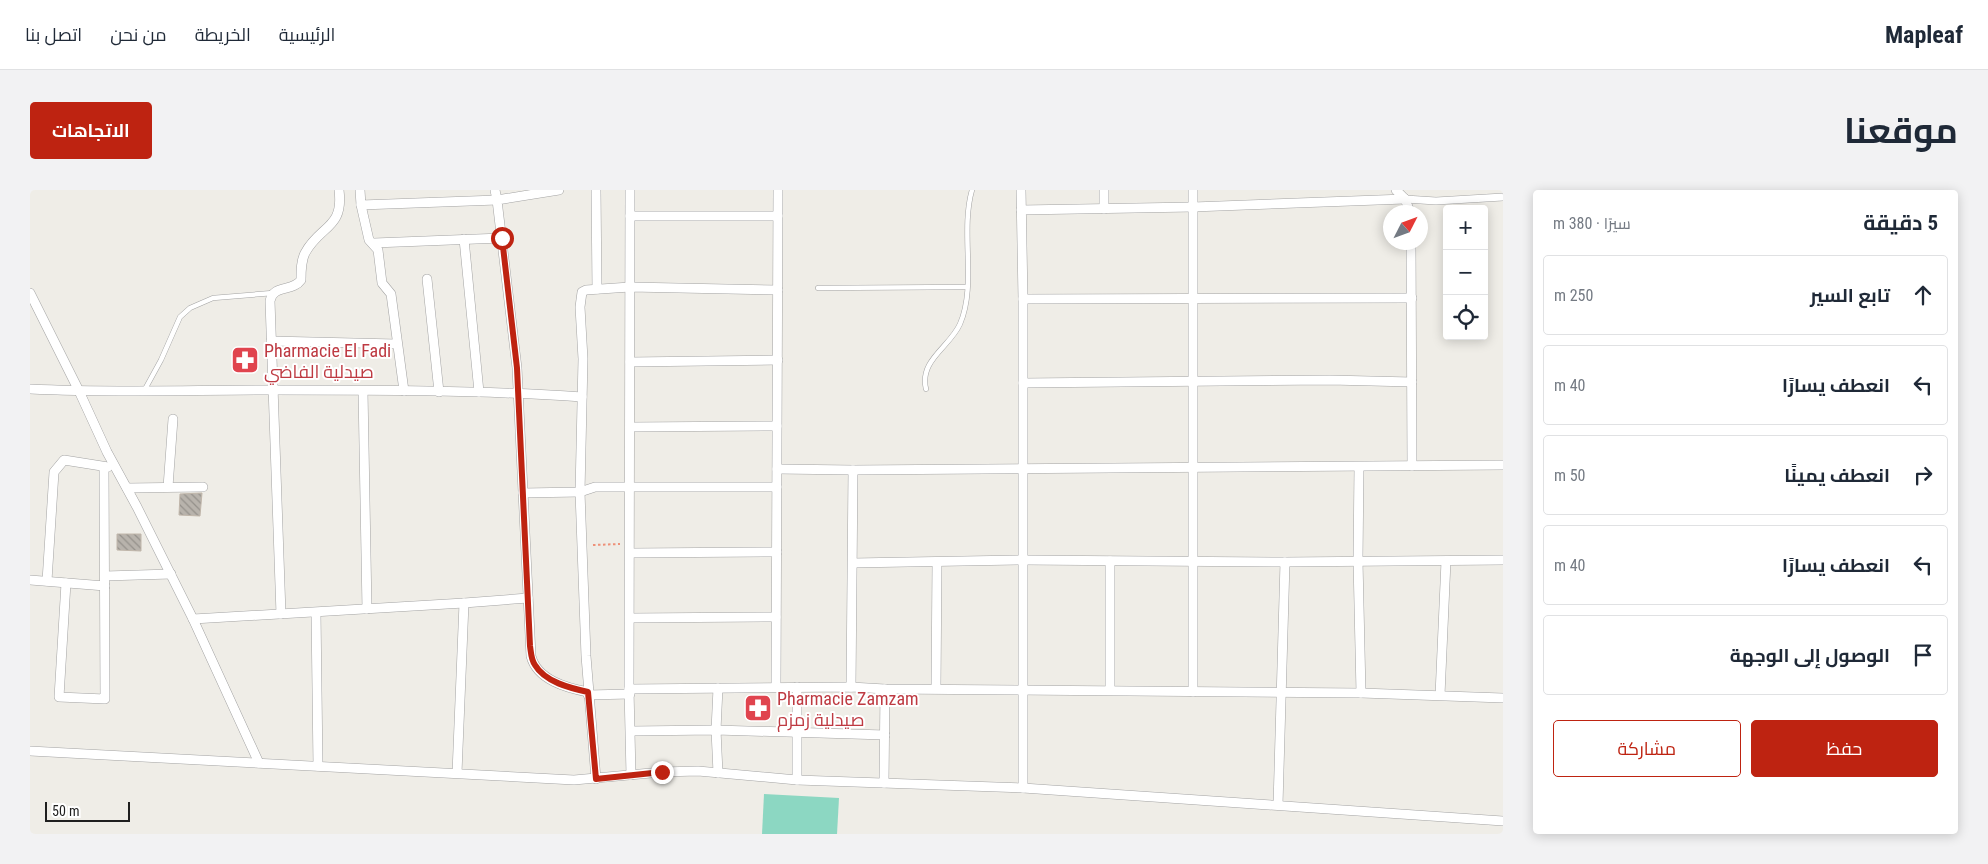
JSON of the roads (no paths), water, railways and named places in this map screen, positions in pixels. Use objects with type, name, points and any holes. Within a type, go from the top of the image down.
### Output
[{"type":"street","points":[[281,614],[270,301],[274,293],[279,289],[295,287],[301,280],[301,264],[306,252],[337,218],[341,205],[339,190]]},
{"type":"street","points":[[360,190],[361,205],[369,240],[374,243],[378,250],[382,283],[391,294],[396,344],[404,391]]},
{"type":"street","points":[[495,190],[517,368],[531,656],[536,667],[552,680],[588,693],[718,688],[851,687],[885,689],[1361,693],[1503,698]]},
{"type":"street","points":[[361,205],[497,200],[560,190]]},
{"type":"street","points":[[596,190],[597,289]]},
{"type":"street","points":[[630,190],[631,775]]},
{"type":"street","points":[[776,687],[778,190]]},
{"type":"street","points":[[1021,190],[1024,560],[1023,788]]},
{"type":"street","points":[[1104,190],[1104,209]]},
{"type":"street","points":[[1193,190],[1194,692]]},
{"type":"street","points":[[1396,190],[1407,205]]},
{"type":"street","points":[[1021,210],[1193,207],[1404,199],[1436,201],[1503,197]]},
{"type":"street","points":[[630,216],[778,216]]},
{"type":"street","points":[[374,243],[502,238]]},
{"type":"street","points":[[464,239],[479,392]]},
{"type":"street","points":[[1411,250],[1412,466]]},
{"type":"street","points":[[427,279],[439,392]]},
{"type":"street","points":[[596,779],[588,693],[580,545],[583,359],[580,298],[582,292],[586,290],[630,287],[778,290]]},
{"type":"street","points":[[30,293],[193,619],[259,763]]},
{"type":"street","points":[[1023,299],[1412,298]]},
{"type":"street","points":[[271,341],[396,344]]},
{"type":"street","points":[[630,362],[778,360]]},
{"type":"street","points":[[1023,383],[1193,381],[1412,382]]},
{"type":"street","points":[[30,389],[79,391],[518,392],[582,397]]},
{"type":"street","points":[[362,391],[367,610]]},
{"type":"street","points":[[168,487],[173,419]]},
{"type":"street","points":[[630,427],[777,426]]},
{"type":"street","points":[[48,581],[54,472],[64,460],[116,468]]},
{"type":"street","points":[[777,469],[1503,465]]},
{"type":"street","points":[[66,583],[58,697],[105,699],[104,467]]},
{"type":"street","points":[[1359,467],[1358,560],[1361,693]]},
{"type":"street","points":[[851,687],[853,470]]},
{"type":"street","points":[[127,488],[203,487]]},
{"type":"street","points":[[523,494],[580,492],[595,487],[777,487]]},
{"type":"street","points":[[630,548],[776,552]]},
{"type":"street","points":[[853,563],[1024,560],[1285,562],[1503,560]]},
{"type":"street","points":[[1110,561],[1110,690]]},
{"type":"street","points":[[1440,695],[1446,561]]},
{"type":"street","points":[[936,688],[937,562]]},
{"type":"street","points":[[1278,805],[1285,562]]},
{"type":"street","points":[[30,580],[66,583],[171,574]]},
{"type":"street","points":[[193,619],[367,610],[528,598]]},
{"type":"street","points":[[457,773],[464,603]]},
{"type":"street","points":[[316,613],[318,766]]},
{"type":"street","points":[[630,618],[776,618]]},
{"type":"street","points":[[797,687],[797,780]]},
{"type":"street","points":[[718,688],[716,730],[718,773]]},
{"type":"street","points":[[884,784],[885,689]]},
{"type":"street","points":[[631,730],[716,730],[884,735]]},
{"type":"street","points":[[30,751],[554,779],[596,779],[698,771],[797,780],[1023,788],[1503,822]]},
{"type":"lane","points":[[926,389],[924,381],[925,372],[934,357],[948,342],[960,324],[967,287],[967,206],[972,190]]},
{"type":"lane","points":[[818,288],[967,287]]},
{"type":"lane","points":[[144,391],[161,360],[180,318],[190,308],[213,298],[274,293]]},
{"type":"place","name":"Pharmacie El Fadi صيدلية الفاضي","points":[[245,360]]},
{"type":"place","name":"Pharmacie Zamzam صيدلية زمزم","points":[[758,708]]}]
